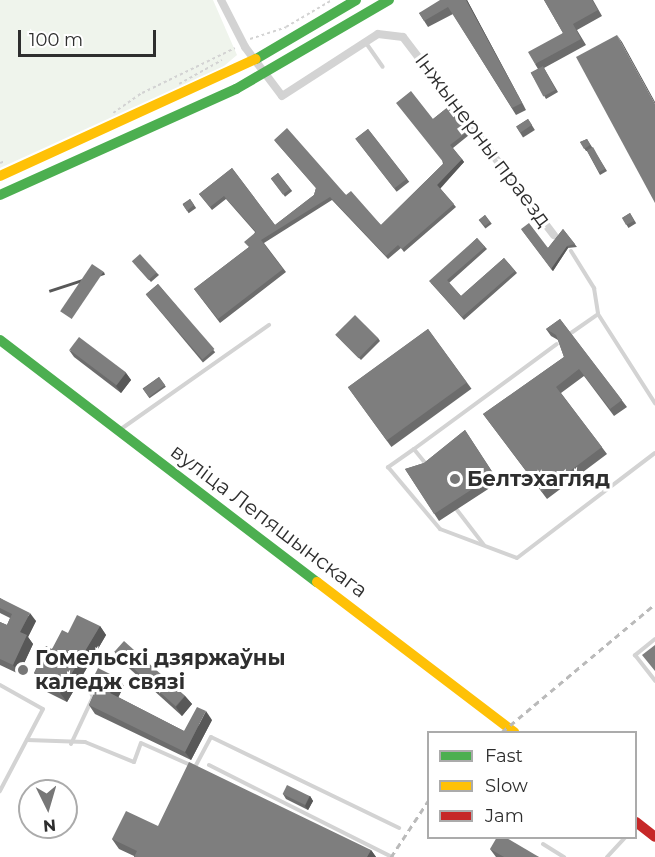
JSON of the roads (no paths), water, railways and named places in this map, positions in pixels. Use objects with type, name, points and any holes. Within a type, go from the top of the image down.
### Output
[{"type":"main road","points":[[0,176],[254,61],[356,0]]},
{"type":"main road","points":[[0,195],[264,74],[389,0]]},
{"type":"main road","name":"вуліца Лепяшынскага","points":[[0,340],[513,731]]},
{"type":"main road","points":[[637,826],[655,837]]},
{"type":"street","points":[[221,0],[254,61],[264,74]]},
{"type":"street","name":"Інжынерны праезд","points":[[264,74],[282,96],[365,42],[390,33],[417,50],[554,235]]},
{"type":"lane","points":[[365,42],[382,67]]},
{"type":"lane","points":[[571,251],[594,288],[598,314],[655,403]]},
{"type":"lane","points":[[571,333],[598,314]]},
{"type":"lane","points":[[118,431],[269,325]]},
{"type":"lane","points":[[557,344],[388,467],[440,529],[517,558],[655,453]]},
{"type":"lane","points":[[414,449],[427,466]]},
{"type":"lane","points":[[457,510],[484,545]]},
{"type":"lane","points":[[655,639],[635,655],[655,681]]},
{"type":"lane","points":[[71,745],[99,673]]},
{"type":"lane","points":[[0,685],[43,709],[0,791]]},
{"type":"lane","points":[[27,740],[71,745],[85,742],[134,762],[141,743],[195,767],[211,737],[399,828]]},
{"type":"lane","points":[[209,765],[392,857]]},
{"type":"lane","points":[[606,857],[623,839]]},
{"type":"lane","points":[[543,844],[564,857]]},
{"type":"railway","points":[[503,731],[655,604]]},
{"type":"railway","points":[[391,857],[427,803]]},
{"type":"place","name":"Белтэхагляд","points":[[455,479]]},
{"type":"place","name":"Гомельскі дзяржаўны каледж связі","points":[[23,670]]}]
